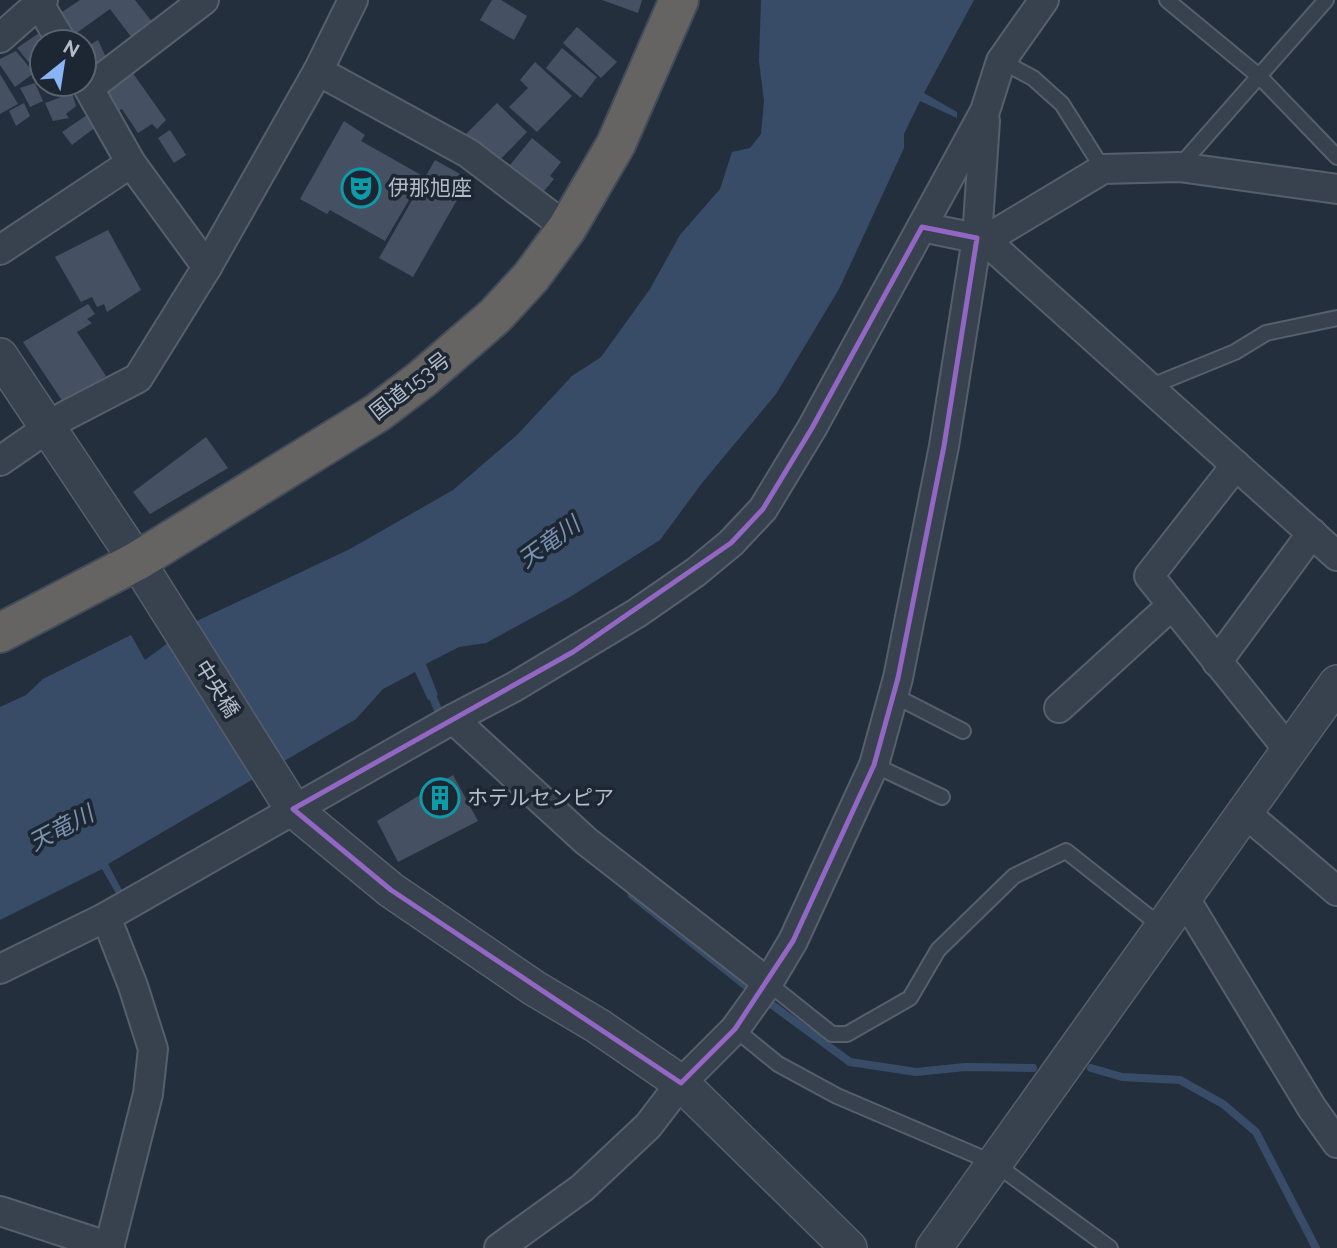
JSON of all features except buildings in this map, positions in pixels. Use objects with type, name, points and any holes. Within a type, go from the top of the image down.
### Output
[{"type":"highway","name":"国道153号","points":[[0,633],[142,569],[377,413],[422,379],[495,316],[531,277],[567,228],[616,144],[679,0]]},
{"type":"street","points":[[98,75],[204,0]]},
{"type":"street","points":[[0,461],[48,427],[138,378],[207,267],[318,71],[353,0]]},
{"type":"street","points":[[0,969],[106,917],[290,805],[514,687],[637,613],[696,572],[731,543],[763,509],[805,440],[985,111],[1001,61],[1044,0]]},
{"type":"street","points":[[0,38],[41,2],[55,28]]},
{"type":"street","points":[[318,71],[468,153],[567,228]]},
{"type":"street","points":[[94,98],[131,163],[207,267]]},
{"type":"street","points":[[499,1248],[582,1188],[648,1126],[681,1083],[735,1029],[768,983],[793,941],[874,765],[893,695],[944,446],[981,239],[985,111]]},
{"type":"street","points":[[0,250],[131,163]]},
{"type":"street","points":[[981,239],[1103,169],[1179,167],[1337,189]]},
{"type":"street","points":[[922,227],[981,239],[1337,556]]},
{"type":"street","name":"中央橋","points":[[0,356],[142,569],[290,805],[391,890],[534,988],[598,1026],[681,1083],[849,1248]]},
{"type":"street","points":[[1236,465],[1149,576],[1288,749]]},
{"type":"street","points":[[1217,662],[1312,533]]},
{"type":"street","points":[[1059,708],[1172,605]]},
{"type":"street","points":[[934,1248],[1337,683]]},
{"type":"street","points":[[453,719],[586,841],[768,983]]},
{"type":"street","points":[[1244,812],[1337,891]]},
{"type":"street","points":[[1184,897],[1312,1108],[1337,1143]]},
{"type":"street","points":[[0,1211],[110,1248],[148,1094],[153,1049],[133,986],[106,917]]},
{"type":"lane","points":[[1167,0],[1260,77],[1337,158]]},
{"type":"lane","points":[[1179,167],[1326,0]]},
{"type":"lane","points":[[1001,61],[1033,78],[1062,104],[1103,169]]},
{"type":"lane","points":[[1149,387],[1235,352],[1266,333],[1337,318]]},
{"type":"lane","points":[[893,695],[963,731]]},
{"type":"lane","points":[[874,765],[942,797]]},
{"type":"lane","points":[[768,983],[832,1034],[847,1034],[910,998],[938,950],[1014,876],[1066,851],[1162,927]]},
{"type":"lane","points":[[735,1029],[778,1064],[837,1096],[994,1163],[1110,1248]]},
{"type":"highlighted area","points":[[922,227],[977,238],[944,446],[898,678],[874,765],[793,941],[735,1029],[681,1083],[391,890],[293,809],[573,652],[731,543],[763,509],[812,428]]},
{"type":"water","name":"天竜川","points":[[761,0],[974,0],[924,93],[957,112],[957,118],[920,101],[904,134],[904,148],[839,289],[776,394],[702,483],[660,540],[570,597],[486,643],[459,647],[426,664],[438,695],[428,700],[415,672],[383,689],[356,719],[108,864],[123,892],[117,895],[102,869],[0,920],[0,707],[26,695],[43,679],[131,635],[145,660],[199,620],[350,549],[453,490],[517,435],[572,376],[601,357],[650,289],[680,235],[720,189],[732,152],[750,148],[761,134],[764,101],[759,61]]},
{"type":"waterway","points":[[430,690],[444,719]]},
{"type":"waterway","points":[[632,895],[745,985],[850,1062],[916,1072],[965,1067],[1033,1068]]},
{"type":"waterway","points":[[1091,1068],[1122,1077],[1180,1080],[1223,1104],[1256,1132],[1316,1248]]},
{"type":"place","name":"伊那旭座","points":[[361,188]]},
{"type":"place","name":"ホテルセンピア","points":[[440,798]]}]
